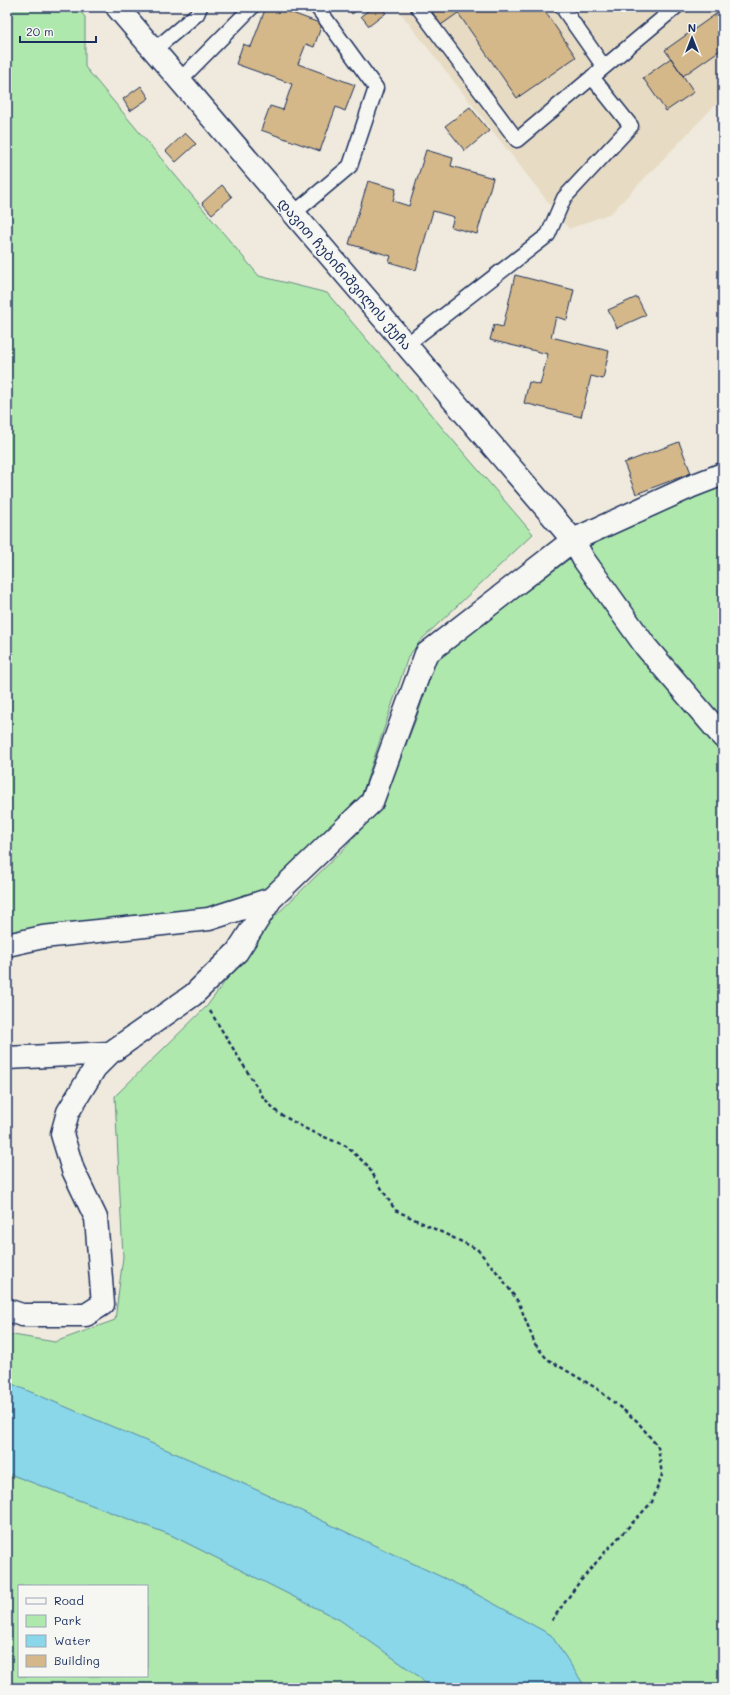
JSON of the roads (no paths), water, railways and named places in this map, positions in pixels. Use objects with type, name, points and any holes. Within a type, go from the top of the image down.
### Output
[{"type":"street","name":"დავით ჩუბინიშვილის ქუჩა","points":[[117,7],[573,540],[584,560],[646,647],[723,737]]},
{"type":"street","points":[[7,1310],[22,1316],[86,1316],[103,1304],[96,1218],[73,1170],[62,1134],[68,1112],[95,1068],[110,1053],[193,995],[237,952],[271,899],[372,802],[426,654],[573,540],[692,486],[723,474]]},
{"type":"street","points":[[7,945],[43,937],[209,919],[271,899]]},
{"type":"street","points":[[7,1058],[110,1053]]},
{"type":"lane","points":[[154,50],[197,14],[200,7]]},
{"type":"lane","points":[[180,80],[252,7]]},
{"type":"lane","points":[[293,214],[350,166],[376,88],[317,7]]},
{"type":"lane","points":[[418,7],[517,140],[676,7]]},
{"type":"lane","points":[[562,7],[604,66]]},
{"type":"lane","points":[[406,345],[548,235],[564,198],[632,126],[592,77]]},
{"type":"water","points":[[7,1382],[212,1469],[465,1588],[551,1635],[586,1688],[430,1688],[417,1675],[340,1620],[171,1535],[7,1473]]}]
